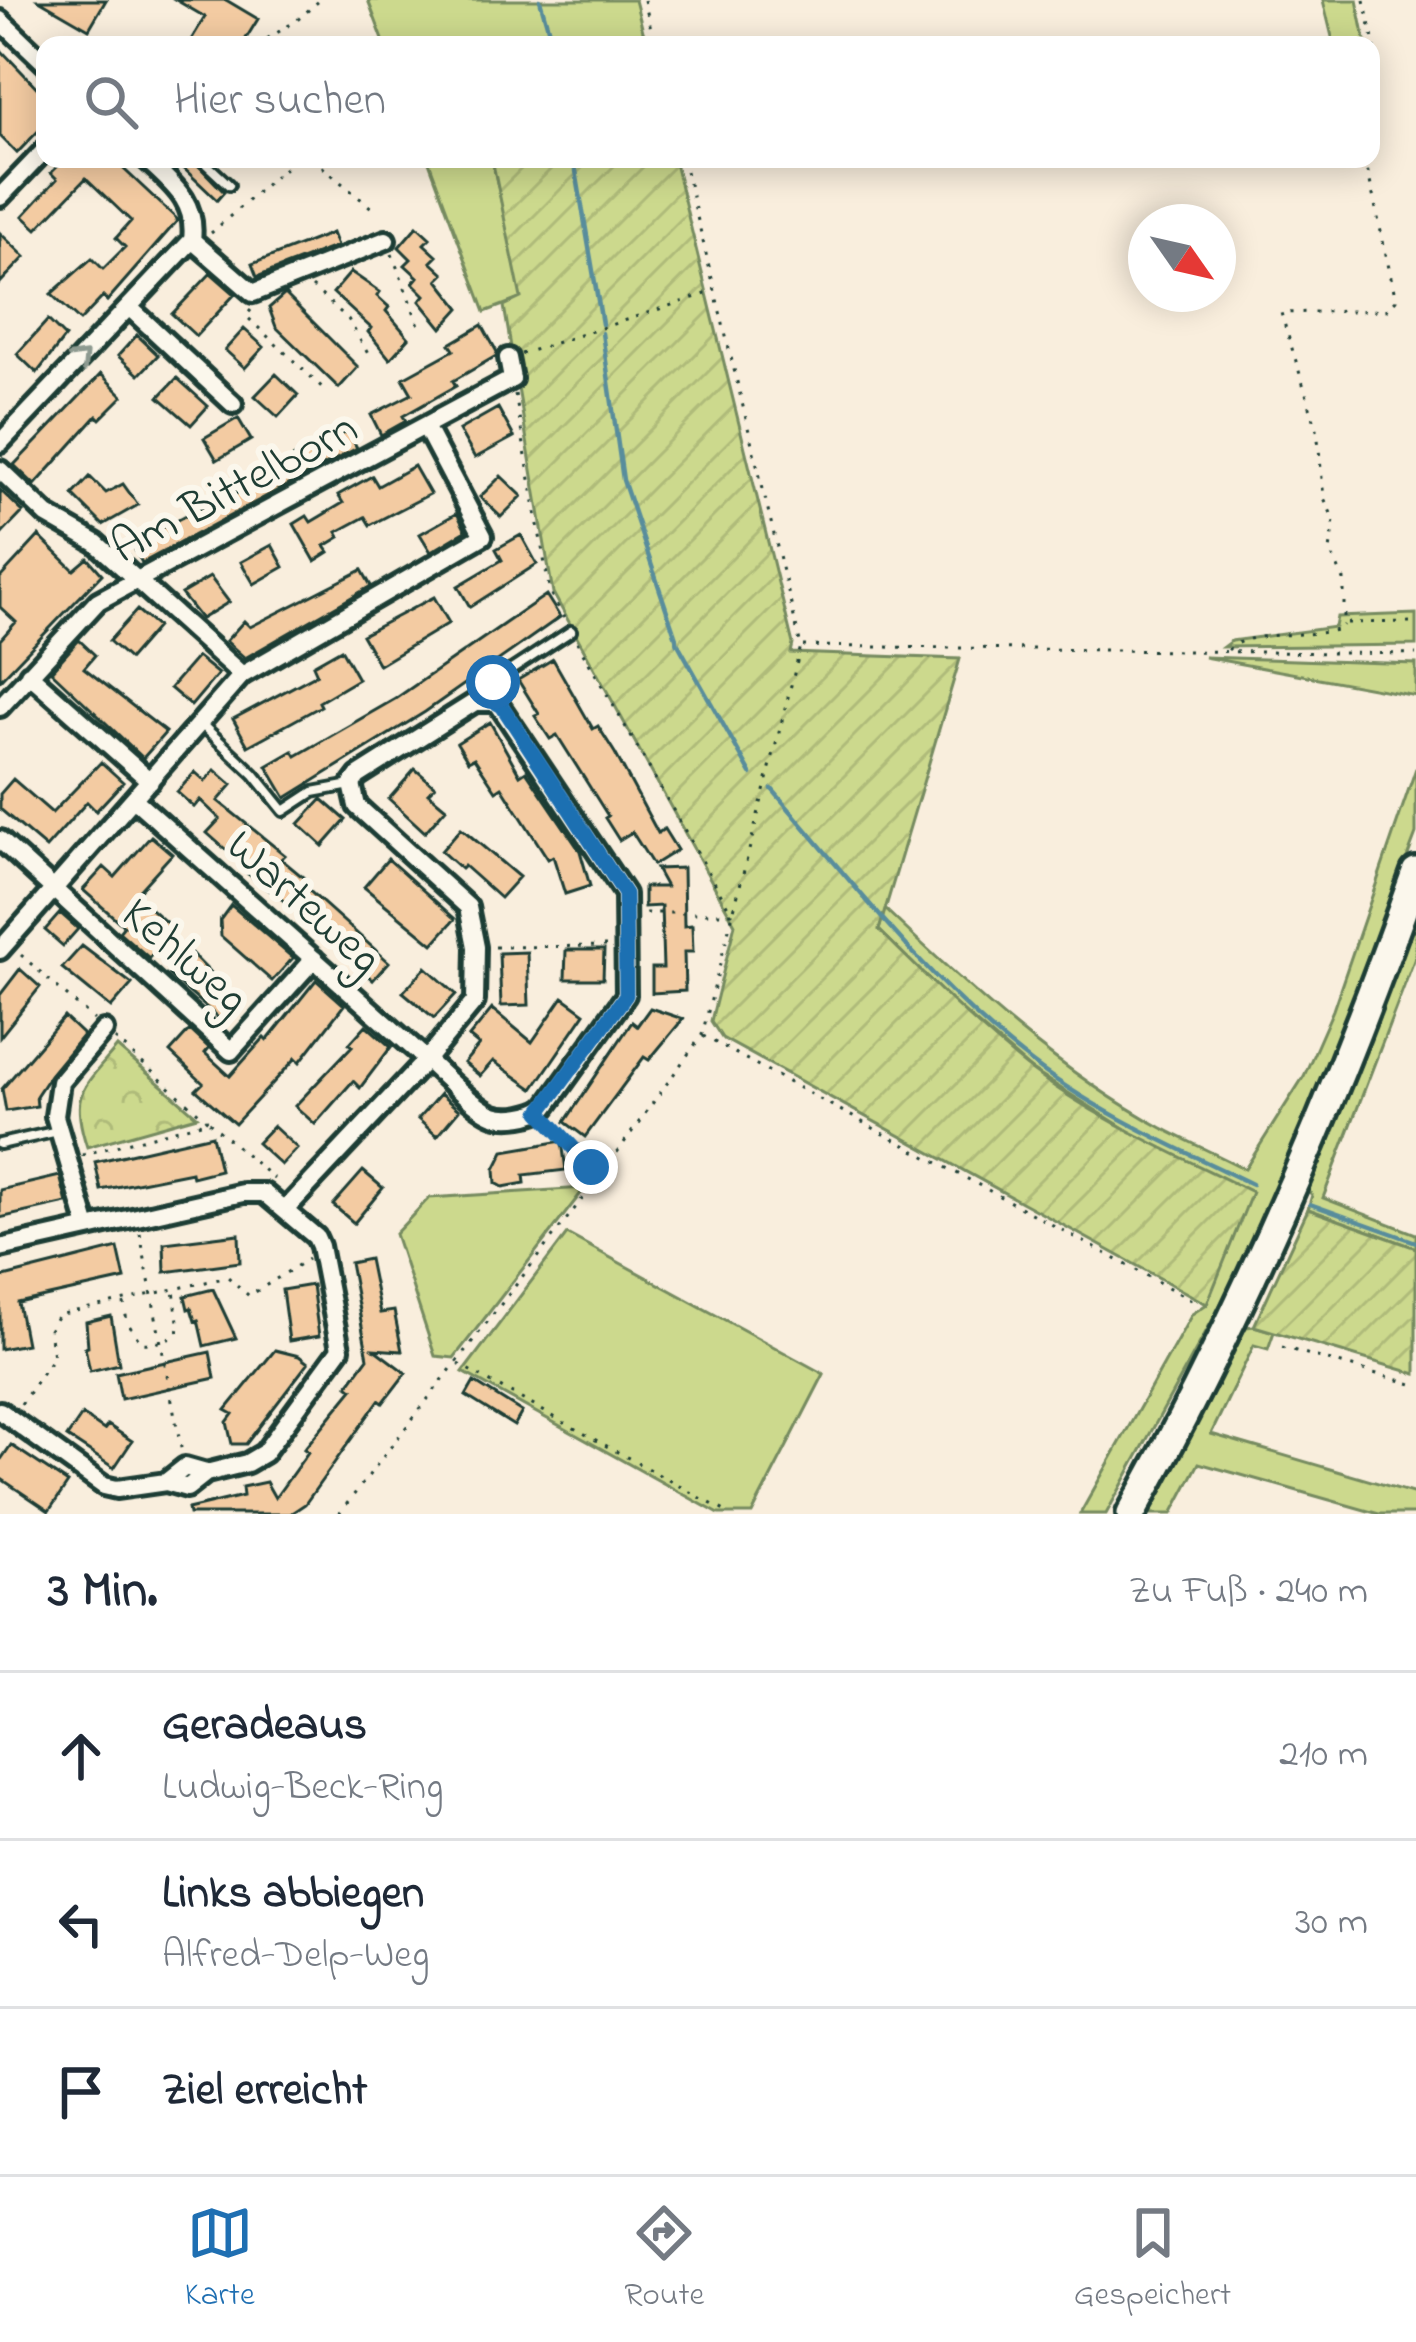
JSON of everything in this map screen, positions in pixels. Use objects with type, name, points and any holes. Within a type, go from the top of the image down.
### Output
[{"type":"main road","points":[[1131,1514],[1290,1191],[1416,872]]},
{"type":"street","points":[[0,20],[36,54]]},
{"type":"street","points":[[0,197],[36,159]]},
{"type":"street","points":[[154,168],[188,204],[201,237],[253,293],[386,240]]},
{"type":"street","points":[[0,443],[201,237]]},
{"type":"street","points":[[130,308],[233,404]]},
{"type":"street","points":[[508,358],[512,379]]},
{"type":"street","name":"Am Bittelborn","points":[[0,707],[86,610],[512,379]]},
{"type":"street","points":[[0,950],[242,675],[483,536],[425,428]]},
{"type":"street","points":[[0,470],[46,515],[96,543],[242,675]]},
{"type":"street","points":[[28,674],[150,781]]},
{"type":"street","points":[[291,1204],[475,1001],[476,946],[468,907],[363,814],[352,796],[352,784],[365,770],[457,713],[490,699],[502,706],[622,886],[626,913],[626,995],[540,1112]]},
{"type":"street","name":"Warteweg","points":[[134,800],[496,1116],[540,1112]]},
{"type":"street","name":"Kehlweg","points":[[0,840],[231,1051],[314,958]]},
{"type":"street","points":[[88,1228],[55,1116],[60,1082],[104,1030]]},
{"type":"street","points":[[0,1247],[254,1192],[272,1196],[291,1204],[316,1238],[340,1338],[335,1359],[257,1460],[206,1473],[187,1488],[166,1482],[117,1489],[104,1486],[5,1416]]},
{"type":"street","points":[[166,1482],[184,1467],[206,1473]]},
{"type":"lane","points":[[211,168],[229,185]]},
{"type":"lane","points":[[490,699],[493,682],[571,631]]},
{"type":"lane","points":[[200,723],[254,774],[284,811],[313,792],[352,784]]},
{"type":"lane","points":[[0,1144],[59,1130]]},
{"type":"path","points":[[272,36],[320,0]]},
{"type":"path","points":[[644,0],[653,36]]},
{"type":"path","points":[[1364,0],[1372,36]]},
{"type":"path","points":[[201,237],[284,168]]},
{"type":"path","points":[[324,168],[374,210]]},
{"type":"path","points":[[339,1514],[600,1176],[702,1035],[801,646],[685,168]]},
{"type":"path","points":[[1226,652],[1246,639],[1324,634],[1344,623],[1344,580],[1330,551],[1334,520],[1324,498],[1317,430],[1281,313],[1386,310],[1396,300],[1367,168]]},
{"type":"path","points":[[386,240],[419,325]]},
{"type":"path","points":[[297,274],[348,319],[371,359]]},
{"type":"path","points":[[508,358],[714,291]]},
{"type":"path","points":[[253,293],[261,300],[246,316],[327,392]]},
{"type":"path","points":[[512,379],[550,593],[732,913]]},
{"type":"path","points":[[1344,623],[1416,622]]},
{"type":"path","points":[[801,646],[1416,654]]},
{"type":"path","points":[[626,913],[732,913]]},
{"type":"path","points":[[476,946],[627,946]]},
{"type":"path","points":[[702,1035],[1199,1304]]},
{"type":"path","points":[[540,1112],[600,1176]]},
{"type":"path","points":[[68,1159],[208,1121],[291,1204]]},
{"type":"path","points":[[137,1216],[184,1467]]},
{"type":"path","points":[[5,1416],[53,1357],[49,1330],[58,1315],[228,1277],[249,1296],[323,1255]]},
{"type":"path","points":[[124,1301],[127,1322],[141,1343],[159,1342],[179,1329],[174,1290]]},
{"type":"path","points":[[1282,1347],[1416,1384]]},
{"type":"path","points":[[456,1363],[730,1514]]},
{"type":"green space","points":[[368,0],[635,0],[644,36],[382,36]]},
{"type":"green space","points":[[1323,0],[1357,0],[1364,36],[1332,36]]},
{"type":"green space","points":[[431,168],[494,168],[522,298],[485,312]]},
{"type":"green space","points":[[494,168],[676,168],[793,644],[791,653],[960,659],[879,930],[988,1034],[1053,1086],[1136,1135],[1252,1192],[1207,1304],[722,1038],[711,1021],[735,924],[553,593],[504,306],[521,298]]},
{"type":"green space","points":[[1416,614],[1416,645],[1223,647],[1231,641],[1335,627],[1337,617]]},
{"type":"green space","points":[[1204,657],[1416,664],[1416,696]]},
{"type":"green space","points":[[1416,768],[1416,834],[1274,1200],[1106,1514],[1080,1514],[1192,1314],[1207,1304],[1127,1130],[1030,1069],[952,1002],[879,930],[885,909],[982,999],[1087,1081],[1162,1128],[1245,1169],[1304,1076],[1333,1010]]},
{"type":"green space","points":[[1416,906],[1416,955],[1323,1198],[1416,1234],[1416,1248],[1308,1209],[1312,1195],[1307,1189]]},
{"type":"green space","points":[[117,1047],[197,1116],[87,1147],[79,1114],[82,1092]]},
{"type":"green space","points":[[585,1188],[454,1358],[435,1356],[395,1234],[429,1198]]},
{"type":"green space","points":[[1308,1209],[1416,1248],[1416,1374],[1254,1326]]},
{"type":"green space","points":[[567,1234],[824,1374],[752,1514],[719,1514],[463,1372]]},
{"type":"green space","points":[[1246,1327],[1274,1332],[1268,1349],[1254,1345],[1211,1434],[1416,1494],[1416,1514],[1379,1514],[1199,1463],[1172,1514],[1148,1514]]},
{"type":"building","points":[[39,0],[106,0],[89,29]]},
{"type":"building","points":[[176,0],[226,0],[258,19],[248,36],[193,36],[205,17]]},
{"type":"building","points":[[0,49],[36,87],[36,133],[17,153],[0,136]]},
{"type":"building","points":[[56,168],[123,168],[178,220],[107,301],[103,297],[80,321],[51,294],[92,258],[103,269],[125,247],[116,238],[131,221],[86,178],[37,229],[23,216],[57,179],[51,173]]},
{"type":"building","points":[[183,168],[201,168],[224,192],[217,200]]},
{"type":"building","points":[[417,226],[430,238],[424,244],[437,256],[431,262],[444,274],[438,280],[460,308],[442,328],[420,301],[425,295],[413,283],[418,277],[405,265],[411,259],[399,247]]},
{"type":"building","points":[[0,233],[25,257],[0,283]]},
{"type":"building","points":[[332,233],[337,246],[257,277],[252,264]]},
{"type":"building","points":[[351,272],[380,292],[377,296],[389,307],[386,311],[409,338],[390,359],[368,332],[371,328],[333,293]]},
{"type":"building","points":[[211,273],[235,294],[196,336],[172,314]]},
{"type":"building","points":[[285,294],[358,367],[339,388],[276,327],[269,308]]},
{"type":"building","points":[[48,320],[65,337],[37,373],[17,354]]},
{"type":"building","points":[[482,325],[496,356],[453,381],[456,386],[403,416],[406,421],[381,435],[371,415],[412,394],[403,378],[454,350],[450,344]]},
{"type":"building","points":[[244,329],[264,347],[245,368],[225,350]]},
{"type":"building","points":[[137,335],[158,355],[139,375],[118,356]]},
{"type":"building","points":[[101,374],[123,396],[100,419],[97,416],[35,485],[14,465]]},
{"type":"building","points":[[276,374],[298,395],[278,417],[255,396]]},
{"type":"building","points":[[177,378],[208,406],[191,425],[159,397]]},
{"type":"building","points":[[498,408],[514,437],[475,458],[459,430]]},
{"type":"building","points":[[238,418],[251,440],[217,460],[204,438]]},
{"type":"building","points":[[348,431],[357,448],[142,563],[132,544],[222,496],[220,492],[232,485],[236,494],[277,471],[274,467]]},
{"type":"building","points":[[414,466],[430,494],[370,525],[365,517],[337,532],[340,537],[325,546],[329,552],[315,561],[294,524],[307,516],[311,522],[343,503],[338,495],[372,476],[378,486]]},
{"type":"building","points":[[501,476],[522,496],[501,517],[480,497]]},
{"type":"building","points":[[90,477],[106,493],[123,484],[138,505],[103,525],[73,495]]},
{"type":"building","points":[[0,490],[23,512],[0,536]]},
{"type":"building","points":[[457,513],[466,531],[431,552],[420,534]]},
{"type":"building","points":[[521,535],[537,564],[470,607],[458,586],[502,560],[496,549]]},
{"type":"building","points":[[39,536],[74,570],[88,558],[102,574],[0,680],[0,640],[16,622],[0,607],[0,578]]},
{"type":"building","points":[[272,545],[284,567],[254,584],[241,562]]},
{"type":"building","points":[[362,570],[371,586],[245,658],[226,641],[244,621],[250,627]]},
{"type":"building","points":[[210,577],[229,602],[201,619],[181,594]]},
{"type":"building","points":[[546,595],[560,617],[425,712],[286,798],[267,766],[293,751],[296,756],[395,699]]},
{"type":"building","points":[[434,597],[449,623],[379,665],[362,635]]},
{"type":"building","points":[[137,610],[157,627],[129,659],[109,641]]},
{"type":"building","points":[[79,640],[95,655],[84,668],[166,732],[143,758],[51,671]]},
{"type":"building","points":[[341,649],[358,679],[319,702],[321,706],[248,746],[233,719],[317,674],[313,665]]},
{"type":"building","points":[[197,657],[218,674],[191,706],[170,688]]},
{"type":"building","points":[[553,659],[593,729],[598,726],[615,753],[658,833],[664,829],[677,850],[653,865],[632,832],[619,840],[557,735],[550,739],[535,716],[539,714],[518,680]]},
{"type":"building","points":[[490,722],[520,775],[526,771],[580,851],[590,886],[565,894],[553,856],[548,859],[502,787],[496,791],[474,758],[468,761],[457,743]]},
{"type":"building","points":[[101,762],[123,782],[96,811],[87,802],[46,848],[0,809],[0,794],[13,779],[52,813]]},
{"type":"building","points":[[415,769],[435,786],[428,793],[446,808],[425,832],[389,799]]},
{"type":"building","points":[[215,770],[232,785],[218,801],[285,855],[281,859],[304,878],[304,886],[389,962],[373,980],[207,833],[220,819],[200,800],[194,807],[177,792],[195,772],[205,781]]},
{"type":"building","points":[[322,799],[346,820],[323,846],[299,824]]},
{"type":"building","points":[[461,828],[519,877],[500,898],[441,851]]},
{"type":"building","points":[[151,836],[172,854],[135,895],[169,925],[164,931],[169,935],[149,958],[119,932],[124,926],[83,890],[104,867],[115,877]]},
{"type":"building","points":[[388,859],[455,919],[433,944],[364,887]]},
{"type":"building","points":[[683,868],[684,926],[692,925],[693,952],[684,952],[685,991],[652,993],[652,968],[663,968],[661,906],[644,907],[644,887],[666,887],[656,869]]},
{"type":"building","points":[[231,905],[293,958],[272,981],[221,936],[220,920]]},
{"type":"building","points":[[60,913],[78,929],[63,946],[45,930]]},
{"type":"building","points":[[82,946],[132,984],[111,1008],[62,968]]},
{"type":"building","points":[[566,950],[604,950],[603,979],[565,979]]},
{"type":"building","points":[[190,952],[241,1004],[224,1023],[169,975]]},
{"type":"building","points":[[527,952],[529,1005],[501,1006],[499,953]]},
{"type":"building","points":[[426,967],[456,994],[434,1018],[403,992]]},
{"type":"building","points":[[20,969],[40,987],[0,1037],[0,995]]},
{"type":"building","points":[[316,980],[344,1005],[300,1062],[296,1058],[235,1124],[196,1090],[203,1083],[170,1052],[190,1030],[209,1048],[205,1053],[230,1076],[264,1038],[267,1041]]},
{"type":"building","points":[[563,997],[585,1013],[533,1089],[493,1061],[480,1076],[464,1063],[479,1045],[469,1037],[492,1009],[532,1042]]},
{"type":"building","points":[[650,1008],[683,1019],[649,1060],[644,1057],[585,1137],[565,1122],[632,1022],[637,1026]]},
{"type":"building","points":[[64,1017],[83,1035],[36,1096],[37,1106],[6,1111],[2,1089]]},
{"type":"building","points":[[366,1025],[391,1047],[360,1088],[353,1081],[315,1124],[295,1106]]},
{"type":"building","points":[[440,1094],[459,1110],[437,1136],[418,1119]]},
{"type":"building","points":[[273,1126],[297,1148],[281,1165],[257,1143]]},
{"type":"building","points":[[212,1135],[220,1170],[101,1190],[95,1162]]},
{"type":"building","points":[[562,1141],[566,1170],[524,1175],[525,1183],[503,1187],[496,1183],[495,1169],[504,1151]]},
{"type":"building","points":[[363,1171],[383,1188],[354,1223],[333,1205]]},
{"type":"building","points":[[60,1176],[67,1203],[0,1218],[0,1190]]},
{"type":"building","points":[[239,1234],[240,1262],[165,1272],[164,1243]]},
{"type":"building","points":[[118,1248],[125,1279],[18,1303],[26,1344],[0,1349],[0,1278]]},
{"type":"building","points":[[369,1259],[380,1313],[394,1311],[402,1351],[374,1349],[406,1373],[383,1403],[379,1400],[305,1504],[290,1514],[189,1514],[188,1509],[243,1496],[242,1487],[266,1482],[275,1498],[308,1452],[304,1449],[353,1389],[348,1385],[368,1358],[350,1263]]},
{"type":"building","points":[[312,1285],[319,1336],[289,1341],[282,1290]]},
{"type":"building","points":[[213,1289],[236,1338],[204,1346],[198,1320],[185,1296]]},
{"type":"building","points":[[111,1316],[119,1364],[90,1371],[86,1322]]},
{"type":"building","points":[[275,1350],[308,1363],[246,1444],[232,1444],[227,1422],[233,1414],[226,1410]]},
{"type":"building","points":[[210,1352],[215,1378],[121,1399],[116,1373]]},
{"type":"building","points":[[474,1382],[522,1412],[514,1426],[466,1396]]},
{"type":"building","points":[[82,1415],[132,1441],[114,1468],[67,1437]]},
{"type":"building","points":[[11,1445],[68,1483],[49,1511],[0,1478],[0,1461]]},
{"type":"waterway","points":[[540,0],[550,36]]},
{"type":"waterway","points":[[576,168],[602,324]]},
{"type":"waterway","points":[[602,333],[623,480],[678,644],[751,774]]},
{"type":"waterway","points":[[772,789],[922,962],[1022,1055],[1104,1110],[1252,1184]]},
{"type":"waterway","points":[[1310,1204],[1416,1242]]},
{"type":"route","points":[[493,682],[490,699],[502,706],[625,894],[626,995],[540,1112],[591,1167]]}]
